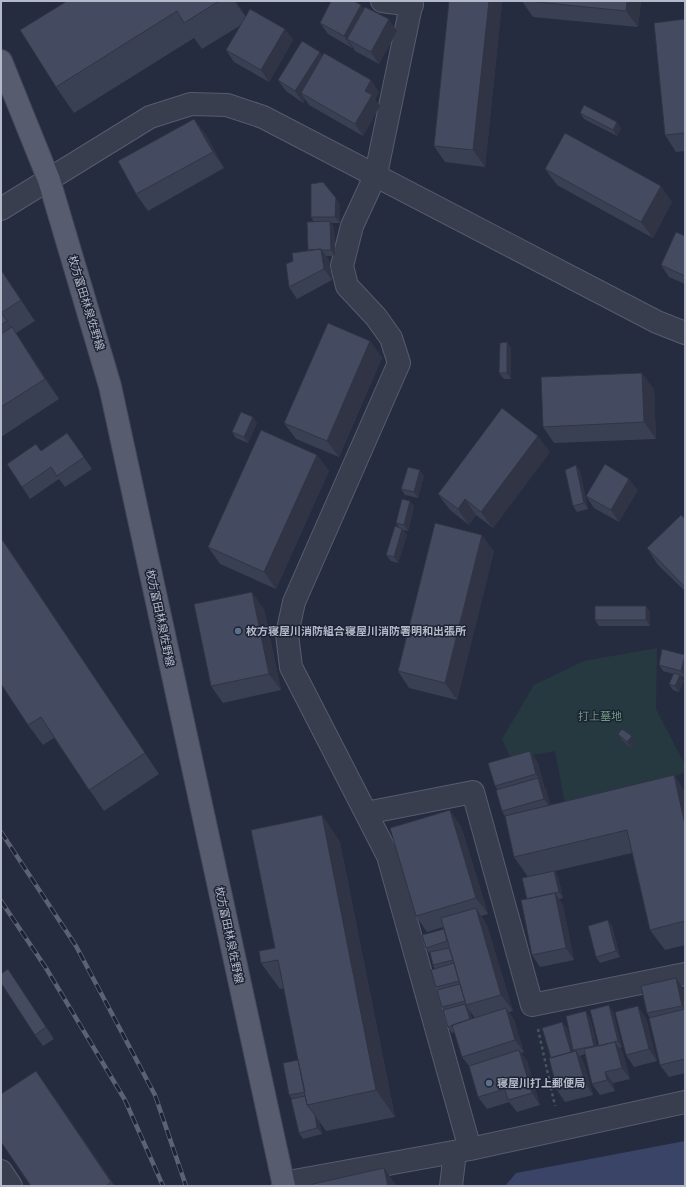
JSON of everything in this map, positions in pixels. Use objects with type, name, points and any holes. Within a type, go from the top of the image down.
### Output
[{"type":"main road","name":"枚方富田林泉佐野線","points":[[1,61],[49,180],[110,386],[283,1184]]},
{"type":"street","points":[[382,1],[412,3],[376,174],[352,226],[342,266],[347,286],[376,317],[392,338],[399,363],[294,602],[287,634],[291,667],[388,856],[462,1150],[451,1186]]},
{"type":"street","points":[[1,209],[150,117],[191,104],[227,105],[263,117],[376,174],[657,322],[685,333]]},
{"type":"street","points":[[366,813],[473,792],[532,1005],[685,974]]},
{"type":"street","points":[[283,1184],[462,1150],[685,1102]]},
{"type":"street","points":[[1,1171],[11,1186]]},
{"type":"path","points":[[532,1005],[560,1129]]},
{"type":"green space","name":"打上墓地","points":[[657,648],[656,709],[685,765],[685,771],[646,795],[565,803],[555,751],[511,759],[502,739],[534,685],[584,661]]},
{"type":"water","points":[[685,1141],[685,1186],[505,1186],[516,1173]]},
{"type":"building","points":[[67,1],[219,1],[184,23],[177,11],[56,87],[20,30]]},
{"type":"building","points":[[331,1],[354,1],[361,5],[344,36],[320,23]]},
{"type":"building","points":[[449,1],[489,1],[473,150],[434,146]]},
{"type":"building","points":[[527,1],[627,1],[626,11]]},
{"type":"building","points":[[365,7],[389,19],[371,52],[347,39]]},
{"type":"building","points":[[250,9],[285,29],[261,70],[226,50]]},
{"type":"building","points":[[685,19],[685,133],[665,135],[654,23]]},
{"type":"building","points":[[302,41],[320,52],[295,91],[278,80]]},
{"type":"building","points":[[324,53],[371,80],[365,91],[372,95],[355,124],[301,93]]},
{"type":"building","points":[[584,105],[617,122],[613,130],[580,113]]},
{"type":"building","points":[[194,119],[213,152],[136,194],[118,161]]},
{"type":"building","points":[[565,133],[661,186],[641,222],[545,169]]},
{"type":"building","points":[[323,182],[336,198],[335,217],[311,217],[311,184]]},
{"type":"building","points":[[330,221],[331,250],[308,250],[307,222]]},
{"type":"building","points":[[676,232],[685,236],[685,276],[661,265]]},
{"type":"building","points":[[321,249],[324,269],[289,287],[286,264],[293,261],[292,253]]},
{"type":"building","points":[[1,270],[21,300],[1,313]]},
{"type":"building","points":[[1,313],[7,321],[1,325]]},
{"type":"building","points":[[328,323],[370,341],[327,441],[284,423]]},
{"type":"building","points":[[12,327],[45,379],[1,407],[1,334]]},
{"type":"building","points":[[507,342],[507,373],[499,373],[500,343]]},
{"type":"building","points":[[642,373],[644,422],[543,427],[541,377]]},
{"type":"building","points":[[502,408],[538,436],[481,512],[465,499],[458,509],[438,494]]},
{"type":"building","points":[[241,412],[253,417],[244,437],[232,432]]},
{"type":"building","points":[[261,430],[317,455],[264,572],[208,547]]},
{"type":"building","points":[[67,433],[84,457],[57,476],[51,467],[22,487],[7,464],[36,444],[41,451]]},
{"type":"building","points":[[605,464],[629,479],[611,510],[586,496]]},
{"type":"building","points":[[576,465],[584,503],[573,506],[565,470]]},
{"type":"building","points":[[408,467],[420,470],[414,492],[401,489]]},
{"type":"building","points":[[402,499],[410,501],[404,525],[396,523]]},
{"type":"building","points":[[681,515],[685,519],[685,587],[647,548]]},
{"type":"building","points":[[435,523],[482,535],[445,683],[398,671]]},
{"type":"building","points":[[395,526],[402,529],[394,557],[386,555]]},
{"type":"building","points":[[1,538],[145,753],[89,790],[41,717],[28,725],[1,684]]},
{"type":"building","points":[[252,592],[269,674],[211,686],[194,604]]},
{"type":"building","points":[[595,606],[646,606],[646,620],[595,620]]},
{"type":"building","points":[[662,649],[685,655],[681,671],[659,665]]},
{"type":"building","points":[[674,673],[680,675],[675,686],[669,684]]},
{"type":"building","points":[[622,729],[632,736],[627,742],[618,734]]},
{"type":"building","points":[[530,751],[536,774],[495,786],[488,763]]},
{"type":"building","points":[[674,775],[685,825],[685,921],[650,930],[627,830],[514,857],[505,816]]},
{"type":"building","points":[[538,778],[544,799],[502,811],[496,790]]},
{"type":"building","points":[[450,810],[476,898],[416,916],[390,828]]},
{"type":"building","points":[[322,815],[376,1090],[307,1105],[278,960],[261,963],[259,951],[275,948],[251,830]]},
{"type":"building","points":[[554,871],[559,892],[527,899],[522,878]]},
{"type":"building","points":[[555,893],[566,948],[532,955],[521,900]]},
{"type":"building","points":[[476,908],[501,995],[466,1005],[441,918]]},
{"type":"building","points":[[608,920],[616,951],[596,957],[588,926]]},
{"type":"building","points":[[444,929],[447,941],[426,948],[422,935]]},
{"type":"building","points":[[449,948],[453,960],[433,965],[430,952]]},
{"type":"building","points":[[454,963],[459,981],[436,987],[431,970]]},
{"type":"building","points":[[8,969],[46,1027],[35,1035],[1,983],[1,974]]},
{"type":"building","points":[[676,978],[682,1006],[647,1013],[641,986]]},
{"type":"building","points":[[460,984],[465,1001],[442,1007],[437,990]]},
{"type":"building","points":[[465,1004],[470,1019],[448,1027],[443,1010]]},
{"type":"building","points":[[609,1005],[618,1041],[599,1046],[590,1010]]},
{"type":"building","points":[[638,1006],[649,1049],[626,1055],[615,1012]]},
{"type":"building","points":[[506,1008],[515,1040],[462,1057],[452,1025]]},
{"type":"building","points":[[685,1009],[685,1059],[660,1065],[649,1018]]},
{"type":"building","points":[[586,1011],[594,1046],[573,1050],[566,1016]]},
{"type":"building","points":[[562,1022],[571,1052],[551,1058],[542,1028]]},
{"type":"building","points":[[615,1042],[622,1068],[605,1072],[607,1080],[592,1084],[584,1049]]},
{"type":"building","points":[[519,1050],[532,1093],[508,1100],[505,1089],[478,1097],[469,1066]]},
{"type":"building","points":[[576,1051],[585,1083],[557,1090],[549,1058]]},
{"type":"building","points":[[298,1060],[305,1092],[289,1095],[283,1063]]},
{"type":"building","points":[[36,1071],[111,1182],[106,1186],[31,1186],[1,1142],[1,1094]]},
{"type":"building","points":[[305,1096],[307,1105],[315,1115],[317,1128],[299,1133],[291,1099]]},
{"type":"building","points":[[384,1168],[388,1186],[312,1186],[313,1184]]},
{"type":"railway","points":[[1,832],[76,946],[155,1095],[186,1186]]},
{"type":"railway","points":[[1,901],[46,968],[125,1100],[163,1186]]},
{"type":"place","name":"枚方寝屋川消防組合寝屋川消防署明和出張所","points":[[238,631]]},
{"type":"place","name":"寝屋川打上郵便局","points":[[489,1083]]}]
